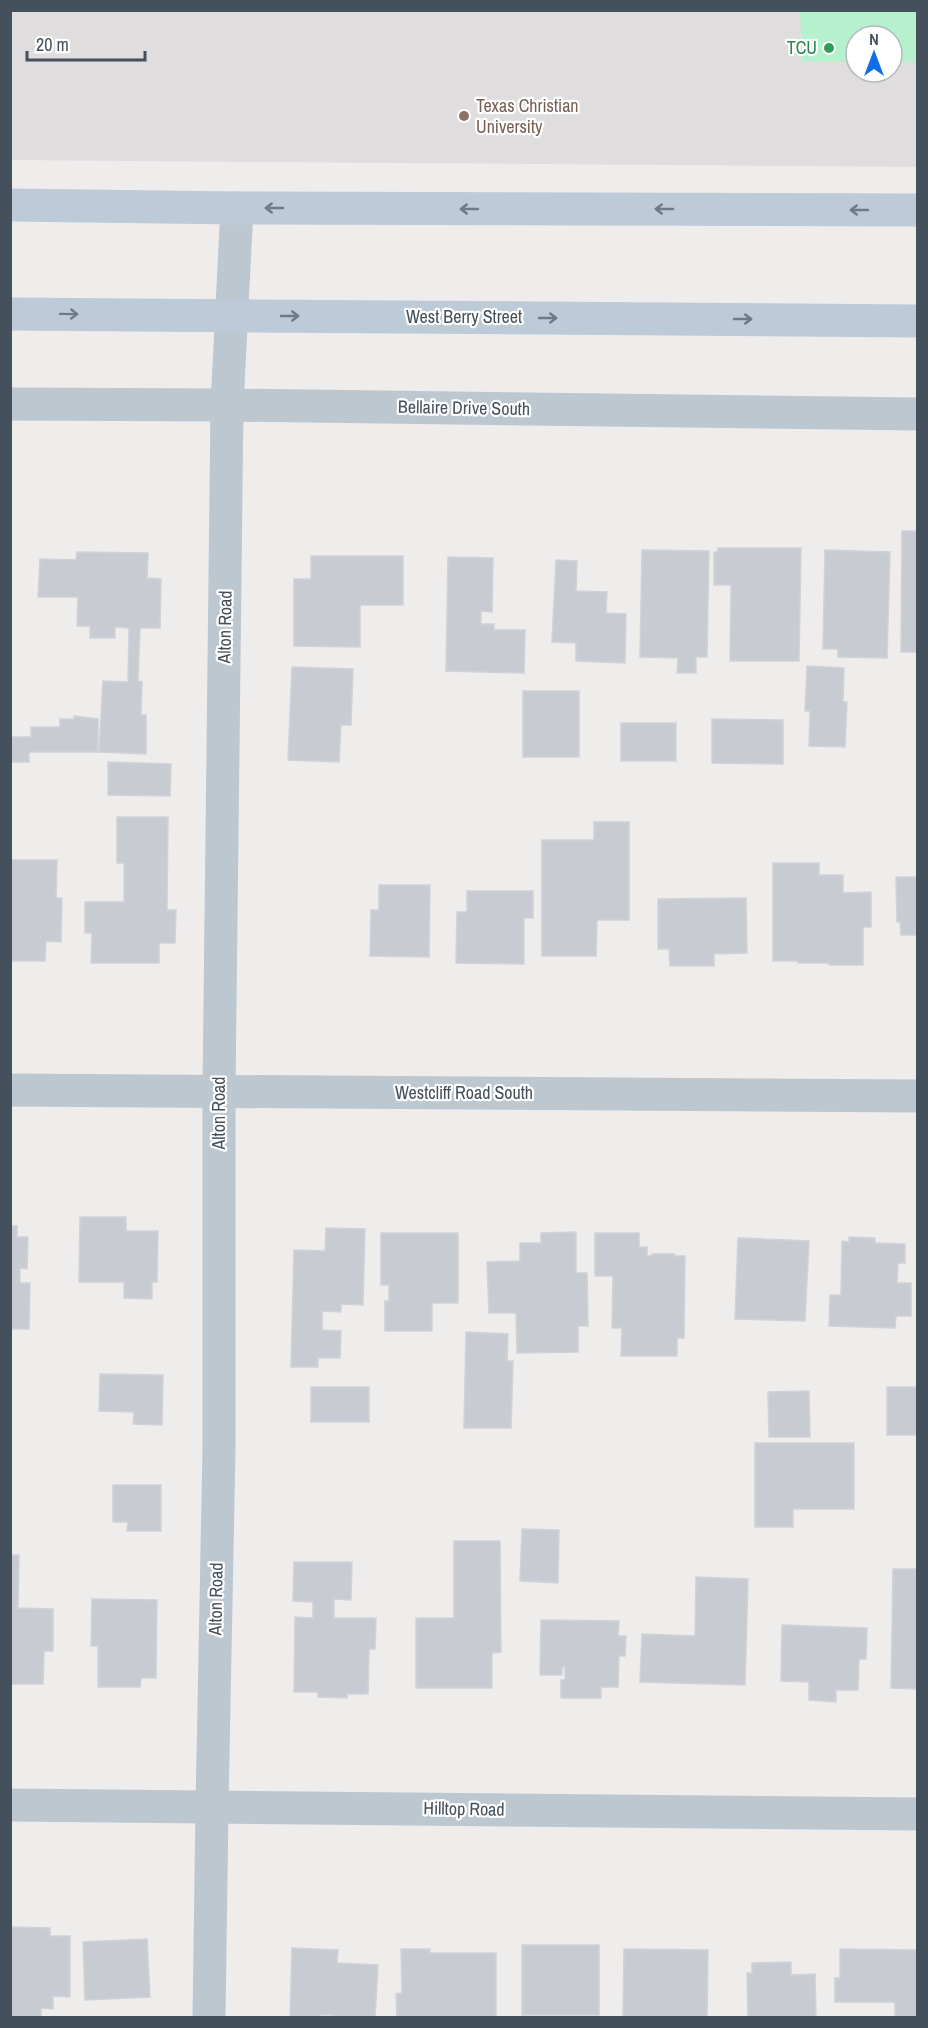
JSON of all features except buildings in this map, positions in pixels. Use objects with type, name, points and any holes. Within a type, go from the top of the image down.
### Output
[{"type":"main road","points":[[10,206],[918,210]]},
{"type":"main road","name":"West Berry Street","points":[[10,314],[918,321]]},
{"type":"street","name":"Alton Road","points":[[209,2018],[219,1449],[219,1091],[227,405],[237,208]]},
{"type":"street","name":"Bellaire Drive South","points":[[10,404],[918,414]]},
{"type":"street","name":"Westcliff Road South","points":[[10,1090],[918,1095]]},
{"type":"street","name":"Hilltop Road","points":[[10,1804],[918,1814]]},
{"type":"shaded area","name":"Texas Christian University","points":[[11,11],[917,11],[917,167],[11,160]]},
{"type":"green space","name":"TCU","points":[[800,11],[917,11],[917,62],[904,62],[904,24],[844,24],[844,62],[802,61]]},
{"type":"place","name":"TCU","points":[[829,48]]},
{"type":"place","name":"Texas Christian University","points":[[464,116]]}]
